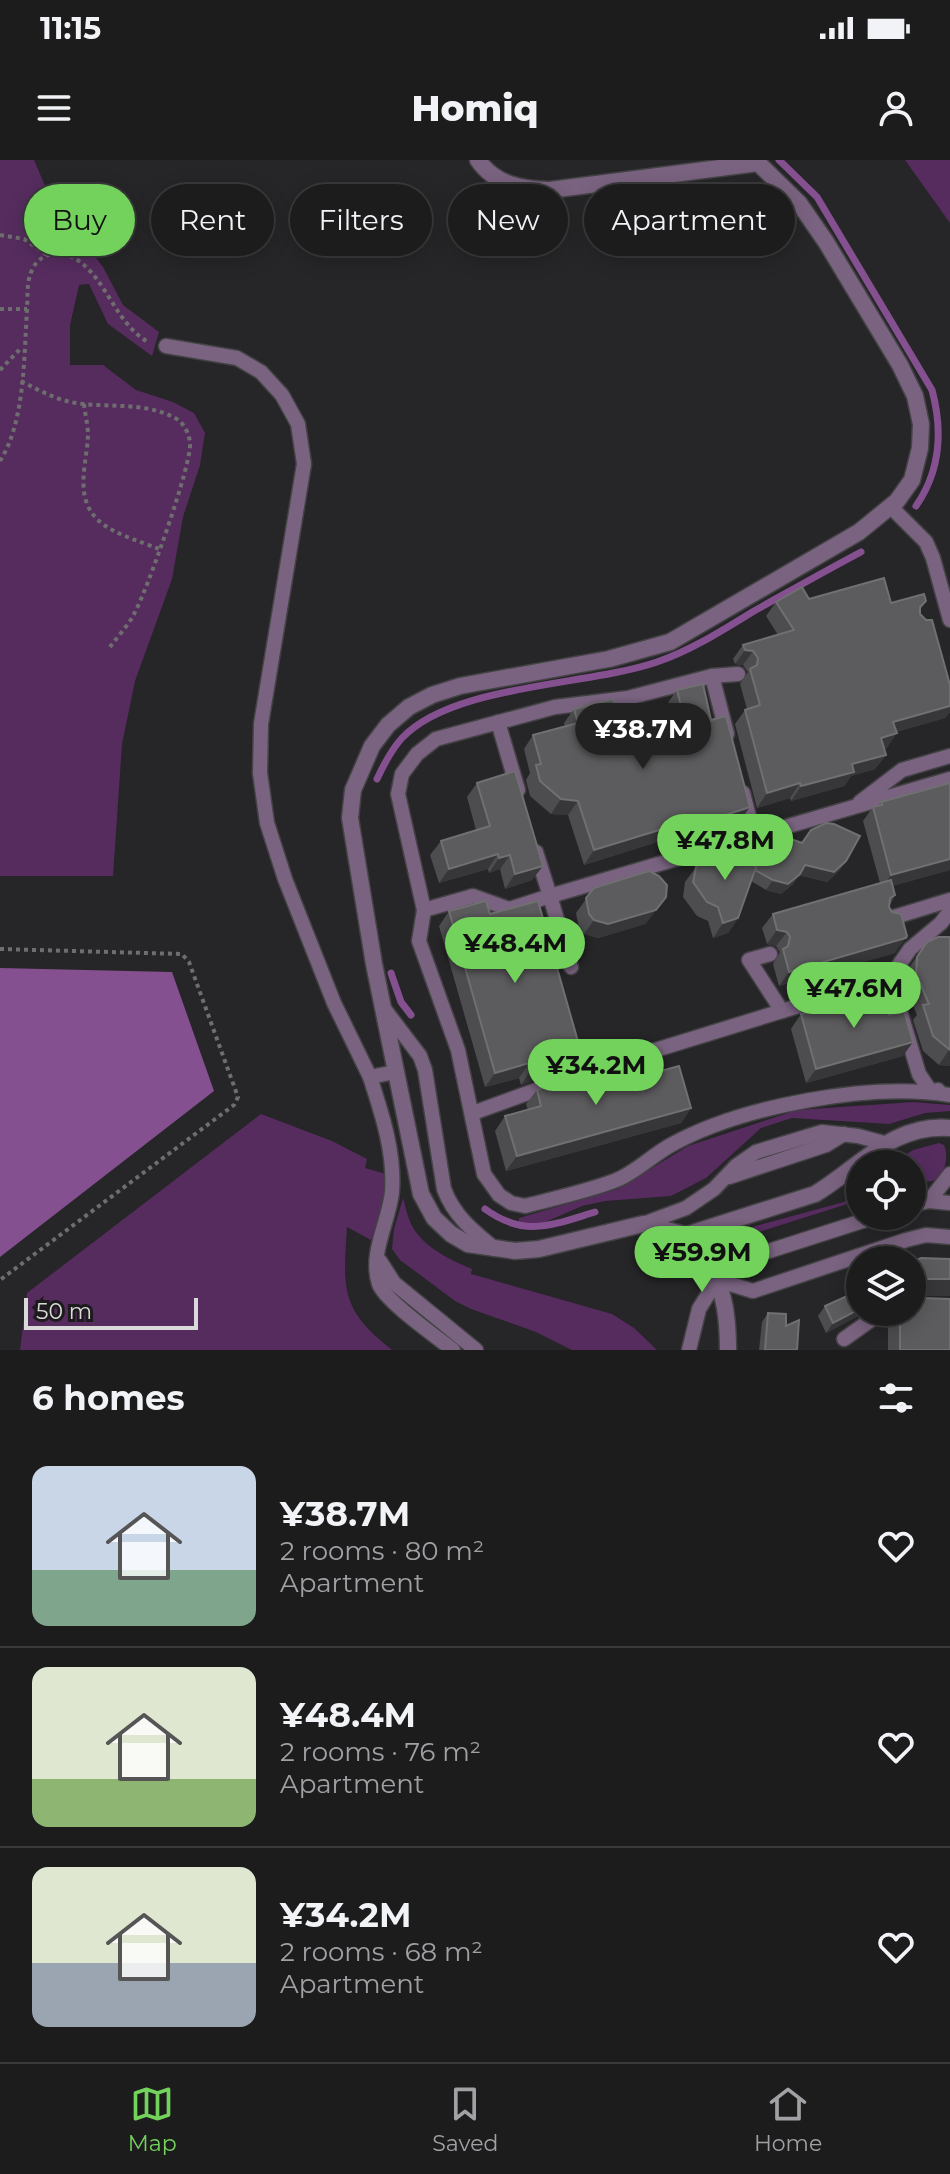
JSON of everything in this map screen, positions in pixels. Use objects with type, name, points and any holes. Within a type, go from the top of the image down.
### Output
[{"type":"street","points":[[478,160],[500,180],[524,189],[550,190],[756,162],[799,203],[900,365],[915,396],[921,424],[920,448],[912,480],[891,507],[859,532],[670,642],[620,657],[460,686],[432,695],[409,707],[388,725],[372,746],[353,790],[350,818],[382,1006],[421,1194],[434,1218],[451,1234],[468,1244],[495,1249],[539,1249],[643,1224],[686,1235],[815,1194],[884,1143],[910,1132],[935,1127],[950,1128]]},
{"type":"street","points":[[686,1235],[708,1260],[724,1295],[728,1350]]},
{"type":"lane","points":[[166,346],[237,358],[261,372],[282,395],[298,424],[304,464],[261,724],[260,773],[267,823],[285,879],[334,1003],[370,1077],[383,1118],[393,1177],[379,1245],[379,1284],[386,1296],[453,1350]]},
{"type":"lane","points":[[891,507],[926,542],[933,558],[944,619]]},
{"type":"lane","points":[[738,674],[712,676],[628,698],[555,707],[436,739],[417,754],[402,774],[398,794],[403,825],[424,910],[419,941],[458,1050],[484,1174],[499,1195],[511,1203],[525,1206],[617,1181],[670,1146],[708,1128],[805,1099],[931,1092],[950,1087]]},
{"type":"lane","points":[[712,676],[731,749]]},
{"type":"lane","points":[[498,722],[524,809]]},
{"type":"lane","points":[[854,807],[902,770],[950,756]]},
{"type":"lane","points":[[739,778],[754,836]]},
{"type":"lane","points":[[424,910],[473,896],[509,909],[950,779]]},
{"type":"lane","points":[[532,838],[571,967]]},
{"type":"lane","points":[[888,919],[950,900]]},
{"type":"lane","points":[[473,1113],[594,1069],[890,978],[910,949],[941,923],[950,911]]},
{"type":"lane","points":[[770,954],[749,960],[782,1011]]},
{"type":"lane","points":[[890,978],[919,1074],[931,1092],[950,1095]]},
{"type":"lane","points":[[382,1006],[420,1056],[425,1070],[444,1189],[451,1206],[472,1230],[495,1249]]},
{"type":"lane","points":[[370,1077],[395,1072]]},
{"type":"lane","points":[[643,1224],[686,1208],[714,1189],[736,1166],[756,1152],[822,1132],[884,1143]]},
{"type":"lane","points":[[929,1201],[950,1174]]},
{"type":"lane","points":[[926,1202],[950,1203]]},
{"type":"lane","points":[[689,1350],[699,1309],[717,1280],[766,1252],[846,1226]]},
{"type":"lane","points":[[717,1280],[753,1291],[906,1240],[926,1235],[950,1237]]},
{"type":"lane","points":[[378,1258],[394,1283],[476,1350]]},
{"type":"lane","points":[[844,1339],[862,1326]]},
{"type":"path","points":[[0,235],[24,239]]},
{"type":"path","points":[[0,461],[15,430],[27,284],[34,265],[46,256]]},
{"type":"path","points":[[70,256],[90,271],[130,328],[145,342],[166,346]]},
{"type":"path","points":[[0,309],[27,309]]},
{"type":"path","points":[[0,370],[24,345]]},
{"type":"path","points":[[21,381],[53,398],[154,412],[175,418],[187,428],[191,445],[159,549],[135,613],[110,647]]},
{"type":"path","points":[[84,404],[88,434],[83,470],[85,496],[96,519],[159,549]]},
{"type":"path","points":[[0,949],[182,954],[189,962],[238,1097],[234,1105],[0,1280]]},
{"type":"shaded area","points":[[0,160],[34,160],[44,184],[24,184],[24,256],[95,256],[123,305],[159,332],[152,356],[108,324],[89,284],[79,285],[70,325],[70,365],[103,365],[136,390],[173,402],[194,413],[205,433],[200,465],[183,517],[172,579],[135,681],[122,744],[113,876],[0,876]]},
{"type":"shaded area","points":[[905,160],[950,160],[950,223]]},
{"type":"shaded area","points":[[0,968],[172,972],[214,1091],[0,1257]]},
{"type":"shaded area","points":[[914,1102],[950,1105],[950,1111],[925,1113],[889,1124],[792,1118],[761,1128],[706,1178],[671,1196],[605,1201],[582,1206],[543,1223],[519,1223],[519,1218],[618,1189],[688,1146],[797,1110]]},
{"type":"shaded area","points":[[261,1114],[332,1141],[367,1159],[365,1168],[386,1174],[384,1201],[371,1240],[347,1227],[345,1267],[348,1296],[354,1309],[362,1322],[392,1350],[20,1350],[27,1293]]},
{"type":"shaded area","points":[[939,1143],[944,1145],[945,1165],[937,1178],[926,1182],[926,1150],[913,1150]]},
{"type":"shaded area","points":[[403,1198],[418,1235],[443,1255],[472,1269],[471,1274],[612,1314],[634,1328],[657,1350],[572,1350],[536,1332],[455,1301],[400,1260],[392,1249]]},
{"type":"shaded area","points":[[846,1201],[846,1204],[759,1232],[719,1239],[719,1236]]},
{"type":"building","points":[[884,578],[891,603],[924,594],[926,601],[920,607],[920,614],[926,620],[932,620],[950,685],[950,706],[893,722],[897,733],[881,738],[886,755],[852,764],[854,772],[767,793],[745,710],[760,705],[750,669],[757,665],[758,658],[753,651],[745,650],[743,645],[794,630],[776,602],[802,587],[809,599]]},
{"type":"building","points":[[703,684],[711,720],[726,716],[750,807],[704,822],[702,817],[594,850],[578,801],[561,799],[540,781],[536,765],[541,764],[533,735],[578,723],[574,709],[613,699],[624,743],[686,725],[677,690]]},
{"type":"building","points":[[515,771],[543,866],[515,874],[510,855],[499,858],[498,854],[449,869],[441,841],[490,826],[477,783]]},
{"type":"building","points":[[950,783],[950,859],[891,875],[873,807]]},
{"type":"building","points":[[826,823],[860,836],[846,861],[834,872],[805,865],[788,884],[755,870],[765,842],[780,835],[802,843],[811,830]]},
{"type":"building","points":[[711,850],[735,852],[756,867],[738,918],[723,923],[718,907],[707,902],[693,882],[696,867]]},
{"type":"building","points":[[649,871],[667,885],[666,897],[656,910],[608,924],[594,920],[589,914],[586,898],[594,888]]},
{"type":"building","points":[[891,880],[895,895],[890,898],[889,907],[892,912],[901,914],[906,938],[789,972],[783,949],[788,946],[790,937],[787,932],[777,930],[773,914]]},
{"type":"building","points":[[486,901],[490,914],[538,901],[581,1052],[531,1070],[529,1063],[495,1073],[449,911]]},
{"type":"building","points":[[938,937],[950,937],[950,1050],[933,1036],[923,1005],[929,1004],[916,974],[917,957],[927,942]]},
{"type":"building","points":[[883,991],[889,1015],[904,1011],[913,1042],[816,1069],[801,1014]]},
{"type":"building","points":[[621,1064],[625,1081],[679,1066],[691,1108],[517,1156],[505,1116],[541,1106],[537,1090],[586,1072]]},
{"type":"building","points":[[926,1258],[950,1259],[950,1279],[926,1279]]},
{"type":"building","points":[[846,1296],[846,1316],[833,1323],[825,1306]]},
{"type":"building","points":[[926,1298],[950,1299],[950,1350],[900,1350],[900,1326],[926,1326]]},
{"type":"building","points":[[768,1313],[786,1314],[786,1326],[799,1320],[797,1350],[765,1350]]},
{"type":"waterway","points":[[779,160],[817,197],[932,390],[938,420],[938,450],[931,478],[916,506]]},
{"type":"waterway","points":[[377,779],[402,738],[425,720],[487,697],[628,670],[670,657],[861,552]]},
{"type":"waterway","points":[[391,973],[401,1002],[411,1015]]},
{"type":"waterway","points":[[485,1209],[513,1224],[526,1226],[552,1224],[595,1212]]}]
